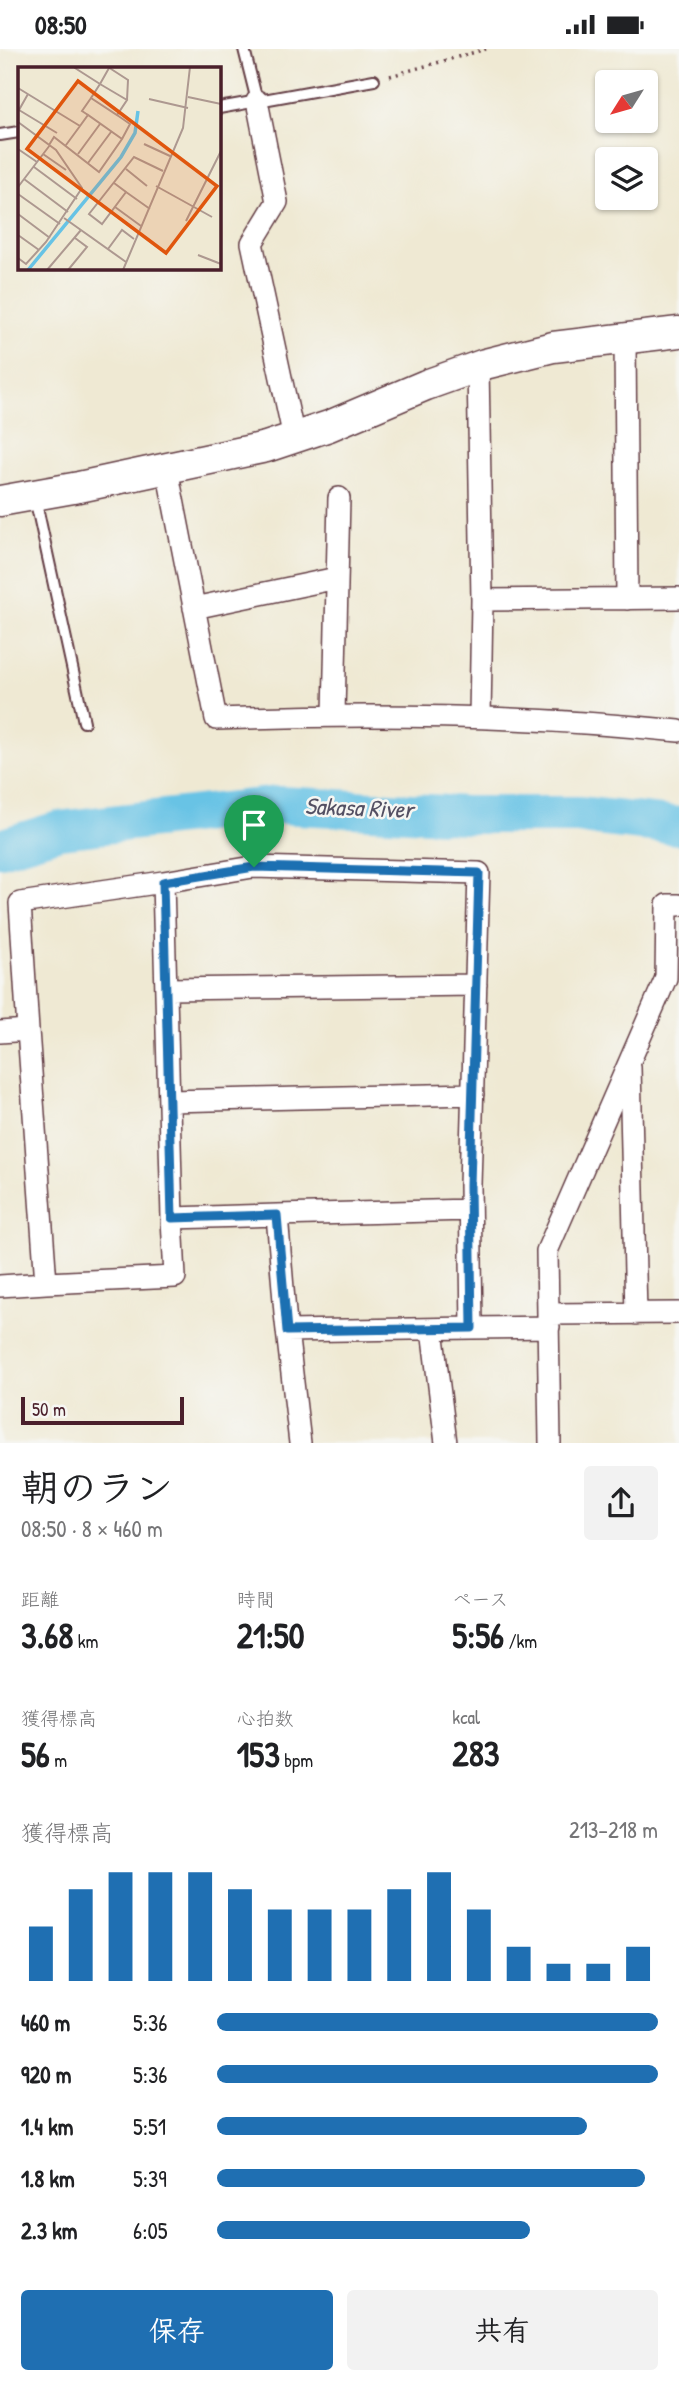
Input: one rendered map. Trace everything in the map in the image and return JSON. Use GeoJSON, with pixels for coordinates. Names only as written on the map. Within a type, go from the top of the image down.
{"type":"FeatureCollection","features":[{"type":"Feature","properties":{"kind":"street"},"geometry":{"type":"LineString","coordinates":[[257,101],[277,202],[252,243],[294,438]]}},
{"type":"Feature","properties":{"kind":"street"},"geometry":{"type":"LineString","coordinates":[[0,501],[266,447],[329,426],[426,384],[478,366],[553,347],[679,332]]}},
{"type":"Feature","properties":{"kind":"street"},"geometry":{"type":"LineString","coordinates":[[625,339],[627,599]]}},
{"type":"Feature","properties":{"kind":"street"},"geometry":{"type":"LineString","coordinates":[[478,366],[482,600],[480,717]]}},
{"type":"Feature","properties":{"kind":"street"},"geometry":{"type":"LineString","coordinates":[[167,469],[216,719],[334,714],[480,717],[679,731]]}},
{"type":"Feature","properties":{"kind":"street"},"geometry":{"type":"LineString","coordinates":[[334,714],[339,498]]}},
{"type":"Feature","properties":{"kind":"street"},"geometry":{"type":"LineString","coordinates":[[194,608],[337,578]]}},
{"type":"Feature","properties":{"kind":"street"},"geometry":{"type":"LineString","coordinates":[[482,600],[679,598]]}},
{"type":"Feature","properties":{"kind":"street"},"geometry":{"type":"LineString","coordinates":[[46,1283],[20,903],[254,867],[479,873],[470,1210],[472,1328]]}},
{"type":"Feature","properties":{"kind":"street"},"geometry":{"type":"LineString","coordinates":[[0,1286],[175,1277],[163,882]]}},
{"type":"Feature","properties":{"kind":"street"},"geometry":{"type":"LineString","coordinates":[[550,1443],[547,1251],[666,978],[667,905],[679,905]]}},
{"type":"Feature","properties":{"kind":"street"},"geometry":{"type":"LineString","coordinates":[[166,989],[476,985]]}},
{"type":"Feature","properties":{"kind":"street"},"geometry":{"type":"LineString","coordinates":[[0,1032],[27,1030]]}},
{"type":"Feature","properties":{"kind":"street"},"geometry":{"type":"LineString","coordinates":[[630,1061],[636,1314]]}},
{"type":"Feature","properties":{"kind":"street"},"geometry":{"type":"LineString","coordinates":[[169,1101],[472,1094]]}},
{"type":"Feature","properties":{"kind":"street"},"geometry":{"type":"LineString","coordinates":[[172,1218],[470,1210]]}},
{"type":"Feature","properties":{"kind":"street"},"geometry":{"type":"LineString","coordinates":[[277,1215],[300,1443]]}},
{"type":"Feature","properties":{"kind":"street"},"geometry":{"type":"LineString","coordinates":[[287,1331],[472,1328],[549,1320],[679,1313]]}},
{"type":"Feature","properties":{"kind":"street"},"geometry":{"type":"LineString","coordinates":[[432,1329],[446,1443]]}},
{"type":"Feature","properties":{"kind":"lane"},"geometry":{"type":"LineString","coordinates":[[244,49],[257,101]]}},
{"type":"Feature","properties":{"kind":"lane"},"geometry":{"type":"LineString","coordinates":[[220,107],[374,80]]}},
{"type":"Feature","properties":{"kind":"lane"},"geometry":{"type":"LineString","coordinates":[[0,135],[18,132]]}},
{"type":"Feature","properties":{"kind":"lane"},"geometry":{"type":"LineString","coordinates":[[34,495],[84,722]]}},
{"type":"Feature","properties":{"kind":"path"},"geometry":{"type":"LineString","coordinates":[[374,80],[486,49]]}},
{"type":"Feature","properties":{"kind":"waterway","name":"Sakasa River"},"geometry":{"type":"LineString","coordinates":[[0,848],[59,830],[279,805],[465,815],[578,815],[679,826]]}},
{"type":"Feature","properties":{"kind":"route"},"geometry":{"type":"LineString","coordinates":[[254,867],[479,873],[470,1185],[472,1328],[287,1331],[277,1215],[172,1218],[163,882],[254,867]]}}]}
